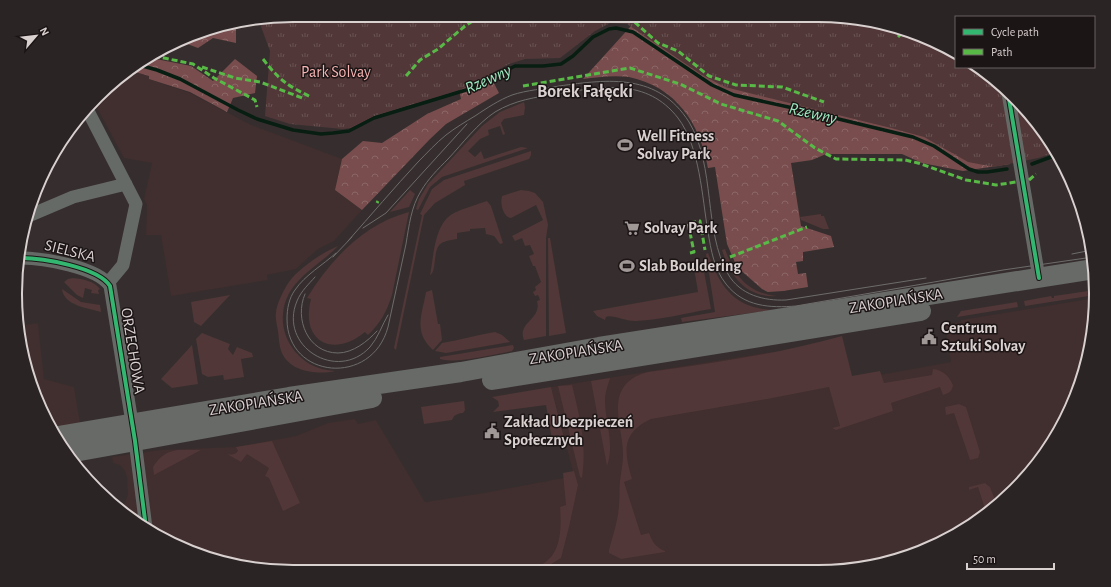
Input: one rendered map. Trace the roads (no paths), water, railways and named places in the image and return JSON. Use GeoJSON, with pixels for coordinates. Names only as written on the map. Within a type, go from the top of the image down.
{"type":"FeatureCollection","features":[{"type":"Feature","properties":{"kind":"main road","name":"ZAKOPIAŃSKA"},"geometry":{"type":"LineString","coordinates":[[63,436],[134,432],[365,399],[558,362],[1088,270]]}},
{"type":"Feature","properties":{"kind":"main road","name":"ZAKOPIAŃSKA"},"geometry":{"type":"LineString","coordinates":[[601,355],[1088,283]]}},
{"type":"Feature","properties":{"kind":"main road","name":"ZAKOPIAŃSKA"},"geometry":{"type":"LineString","coordinates":[[73,452],[134,432]]}},
{"type":"Feature","properties":{"kind":"street"},"geometry":{"type":"LineString","coordinates":[[1010,103],[1039,278]]}},
{"type":"Feature","properties":{"kind":"street"},"geometry":{"type":"LineString","coordinates":[[89,114],[136,204],[123,265],[108,283]]}},
{"type":"Feature","properties":{"kind":"street"},"geometry":{"type":"LineString","coordinates":[[34,214],[73,198],[126,184]]}},
{"type":"Feature","properties":{"kind":"street","name":"SIELSKA"},"geometry":{"type":"LineString","coordinates":[[26,258],[57,262],[74,267],[97,275],[108,283]]}},
{"type":"Feature","properties":{"kind":"street","name":"ORZECHOWA"},"geometry":{"type":"LineString","coordinates":[[108,283],[111,289],[134,432],[145,520]]}},
{"type":"Feature","properties":{"kind":"waterway","name":"Rzewny"},"geometry":{"type":"LineString","coordinates":[[145,67],[180,79],[257,119],[293,130],[321,134],[349,131],[374,118],[466,90],[515,66],[543,66],[561,64],[573,56],[593,37],[609,29],[616,28],[633,32],[712,85],[734,95],[913,137],[934,146],[969,169],[978,172],[1007,169]]}},
{"type":"Feature","properties":{"kind":"waterway","name":"Rzewny"},"geometry":{"type":"LineString","coordinates":[[1032,164],[1052,157]]}},
{"type":"Feature","properties":{"kind":"tram line"},"geometry":{"type":"LineString","coordinates":[[348,241],[418,162],[439,141],[456,127],[493,104],[518,93],[559,86],[614,81],[647,87],[663,95],[677,106],[689,122],[703,159],[715,238],[720,257],[733,281],[746,292],[761,298],[786,300],[926,278]]}},
{"type":"Feature","properties":{"kind":"tram line"},"geometry":{"type":"LineString","coordinates":[[336,253],[309,275],[295,290],[291,296],[287,315],[291,339],[301,354],[315,364],[332,368],[349,367],[365,360],[379,346],[388,327],[411,217],[418,197],[430,178],[476,128],[495,112],[518,102],[575,91],[623,88],[652,96],[666,105],[678,118],[691,143],[696,158],[702,188],[710,246],[716,266],[722,278],[733,292],[749,302],[777,307],[796,306],[1003,270],[1087,258]]}},
{"type":"Feature","properties":{"kind":"tram line"},"geometry":{"type":"LineString","coordinates":[[363,228],[386,213],[467,124]]}},
{"type":"Feature","properties":{"kind":"tram line"},"geometry":{"type":"LineString","coordinates":[[333,257],[352,237]]}},
{"type":"Feature","properties":{"kind":"tram line"},"geometry":{"type":"LineString","coordinates":[[1072,254],[1086,251]]}},
{"type":"Feature","properties":{"kind":"tram line"},"geometry":{"type":"LineString","coordinates":[[315,277],[299,297],[293,317],[296,332],[303,345],[314,354],[327,360],[342,361],[357,357],[373,343],[388,315]]}},
{"type":"Feature","properties":{"kind":"tram line"},"geometry":{"type":"LineString","coordinates":[[305,294],[301,314],[303,324],[311,341],[319,347],[338,353],[349,351],[365,342],[377,331]]}},
{"type":"Feature","properties":{"kind":"place","name":"Well Fitness Solvay Park"},"geometry":{"type":"Point","coordinates":[625,145]}},
{"type":"Feature","properties":{"kind":"place","name":"Solvay Park"},"geometry":{"type":"Point","coordinates":[632,228]}},
{"type":"Feature","properties":{"kind":"place","name":"Slab Bouldering"},"geometry":{"type":"Point","coordinates":[627,266]}},
{"type":"Feature","properties":{"kind":"place","name":"Centrum Sztuki Solvay"},"geometry":{"type":"Point","coordinates":[929,337]}},
{"type":"Feature","properties":{"kind":"place","name":"Zakład Ubezpieczeń Społecznych"},"geometry":{"type":"Point","coordinates":[492,431]}},
{"type":"Feature","properties":{"kind":"district","name":"Borek Fałęcki"},"geometry":{"type":"Point","coordinates":[585,92]}},
{"type":"Feature","properties":{"kind":"park label","name":"Park Solvay"},"geometry":{"type":"Point","coordinates":[336,72]}}]}
